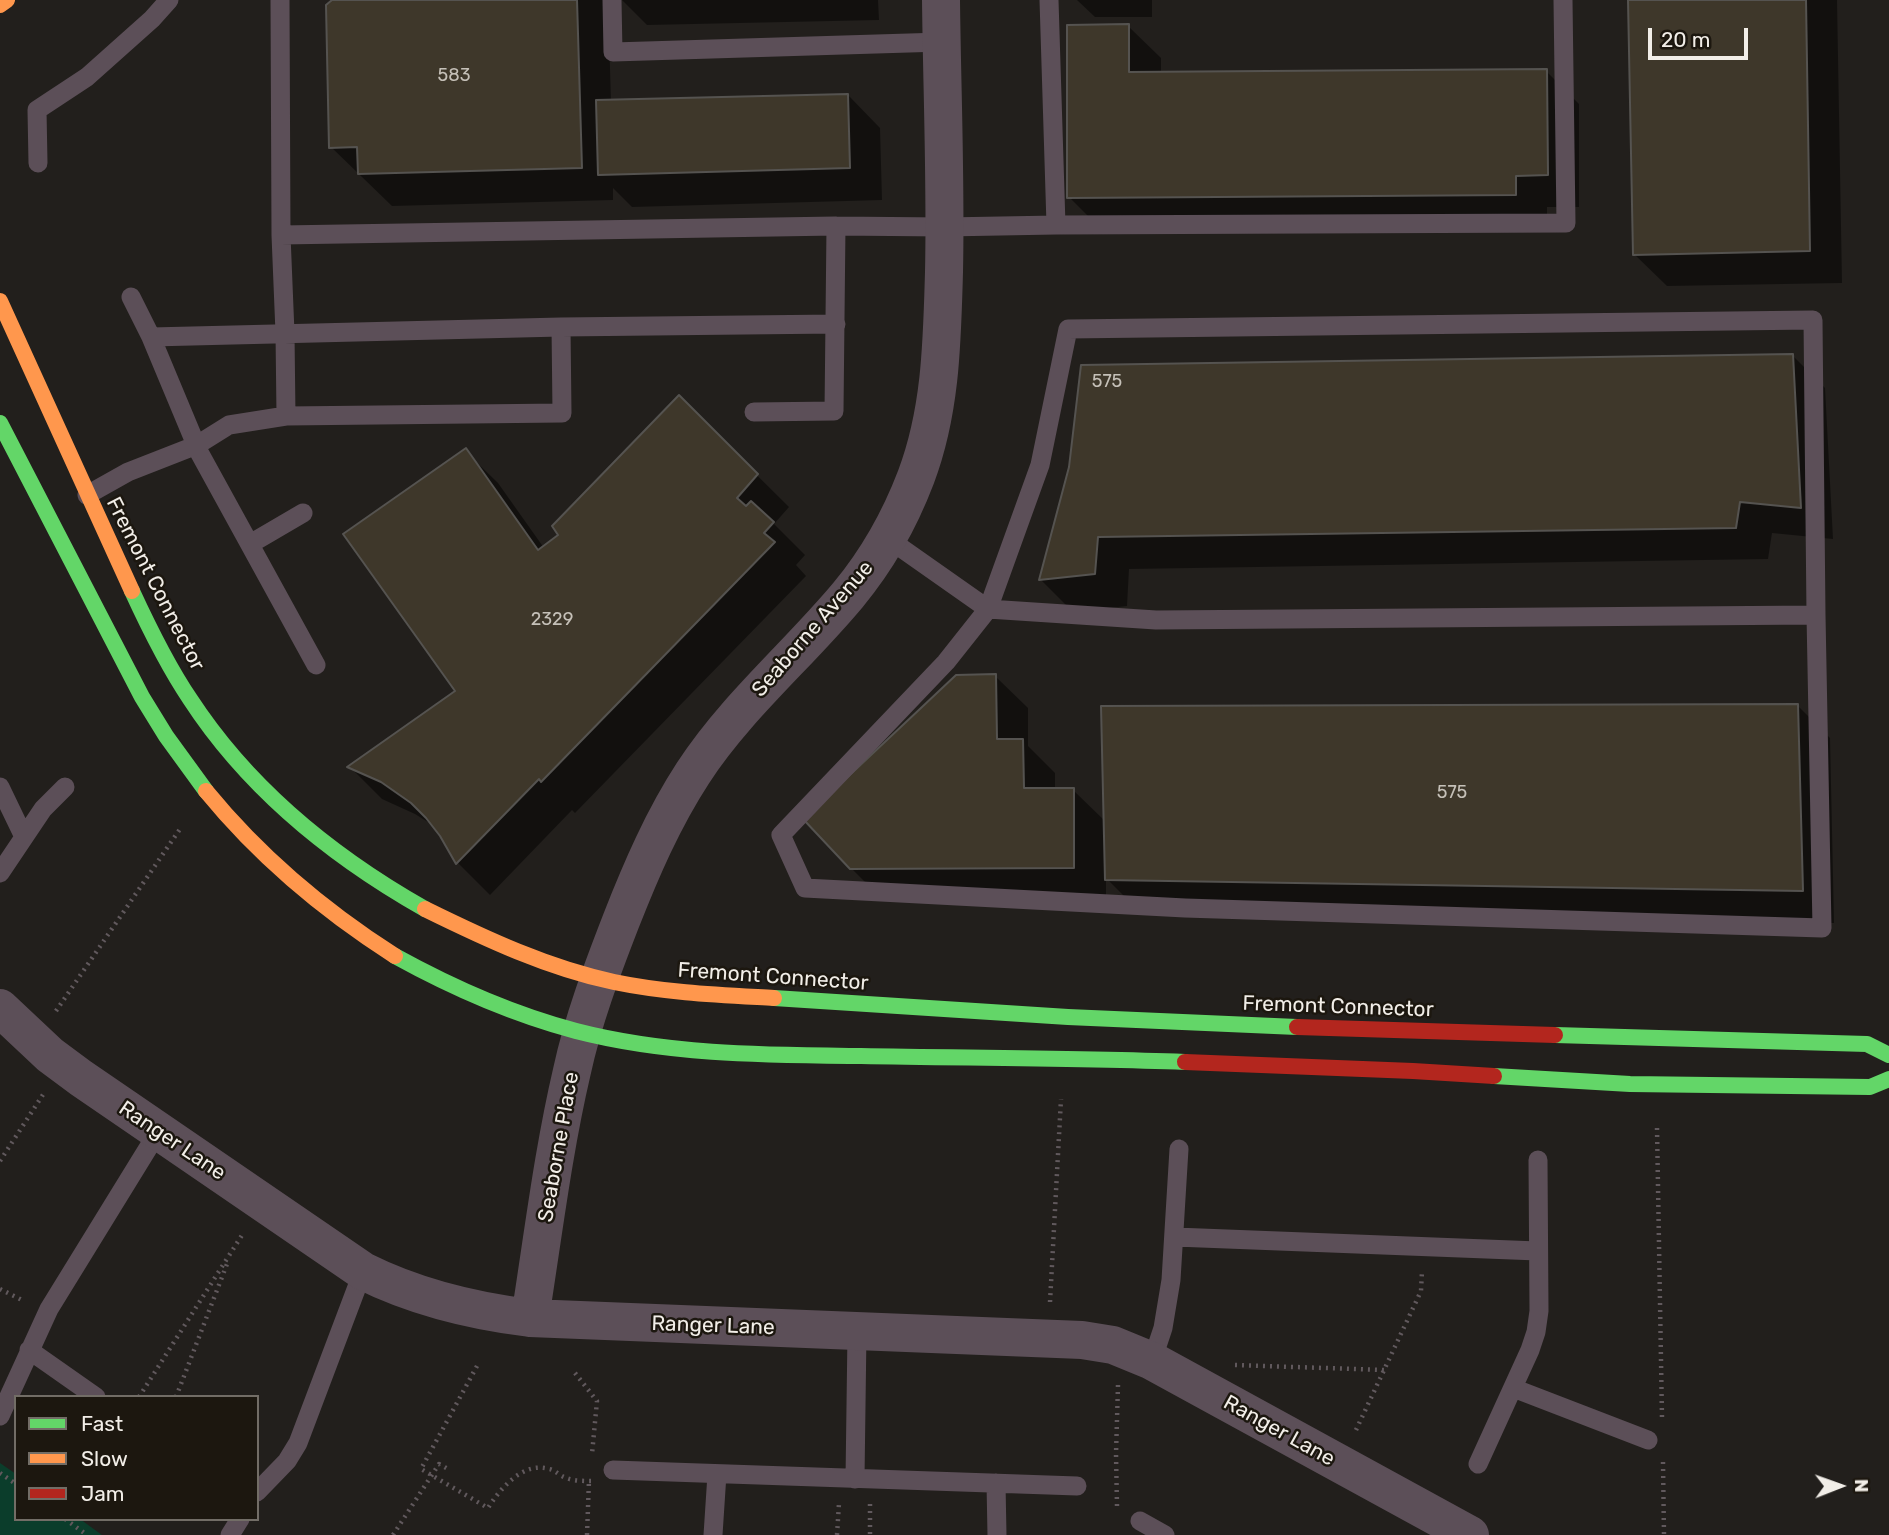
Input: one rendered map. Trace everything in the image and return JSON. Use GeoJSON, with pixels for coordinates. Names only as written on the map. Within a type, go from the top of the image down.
{"type":"FeatureCollection","features":[{"type":"Feature","properties":{"kind":"main road"},"geometry":{"type":"LineString","coordinates":[[0,5],[7,0]]}},
{"type":"Feature","properties":{"kind":"main road","name":"Fremont Connector"},"geometry":{"type":"LineString","coordinates":[[0,301],[148,625],[192,702],[239,762],[276,800],[345,858],[420,906],[500,945],[600,978],[676,992],[1025,1015],[1353,1029],[1867,1044],[1889,1055]]}},
{"type":"Feature","properties":{"kind":"main road"},"geometry":{"type":"LineString","coordinates":[[0,423],[150,711],[201,785],[261,852],[330,912],[401,961],[482,1000],[544,1023],[649,1046],[739,1054],[1095,1059],[1408,1071],[1627,1084],[1870,1087],[1889,1079]]}},
{"type":"Feature","properties":{"kind":"street","name":"Seaborne Avenue"},"geometry":{"type":"LineString","coordinates":[[600,978],[627,905],[670,809],[720,736],[848,595],[901,514],[917,475],[930,432],[937,394],[943,332],[945,228],[941,0]]}},
{"type":"Feature","properties":{"kind":"street","name":"Seaborne Place"},"geometry":{"type":"LineString","coordinates":[[530,1318],[564,1105],[582,1033],[600,978]]}},
{"type":"Feature","properties":{"kind":"street","name":"Ranger Lane"},"geometry":{"type":"LineString","coordinates":[[0,1008],[50,1055],[158,1132],[363,1270],[388,1282],[450,1304],[489,1313],[530,1318],[1082,1340],[1113,1345],[1135,1368],[1427,1525],[1470,1535]]}},
{"type":"Feature","properties":{"kind":"lane"},"geometry":{"type":"LineString","coordinates":[[38,163],[37,110],[87,77],[152,19],[169,0]]}},
{"type":"Feature","properties":{"kind":"lane"},"geometry":{"type":"LineString","coordinates":[[280,0],[281,235],[286,416]]}},
{"type":"Feature","properties":{"kind":"lane"},"geometry":{"type":"LineString","coordinates":[[612,0],[613,52],[942,42]]}},
{"type":"Feature","properties":{"kind":"lane"},"geometry":{"type":"LineString","coordinates":[[1049,0],[1056,225]]}},
{"type":"Feature","properties":{"kind":"lane"},"geometry":{"type":"LineString","coordinates":[[281,235],[836,226],[945,228],[1056,225],[1566,223],[1563,0]]}},
{"type":"Feature","properties":{"kind":"lane"},"geometry":{"type":"LineString","coordinates":[[754,412],[834,411],[836,226]]}},
{"type":"Feature","properties":{"kind":"lane"},"geometry":{"type":"LineString","coordinates":[[131,297],[197,445],[316,665]]}},
{"type":"Feature","properties":{"kind":"lane"},"geometry":{"type":"LineString","coordinates":[[1813,320],[1822,928],[1185,908],[805,888],[781,835],[946,662],[988,609],[1040,465],[1068,329],[1813,320]]}},
{"type":"Feature","properties":{"kind":"lane"},"geometry":{"type":"LineString","coordinates":[[151,337],[561,327],[836,324]]}},
{"type":"Feature","properties":{"kind":"lane"},"geometry":{"type":"LineString","coordinates":[[87,495],[128,472],[197,445],[229,425],[286,416],[562,413],[561,327]]}},
{"type":"Feature","properties":{"kind":"lane"},"geometry":{"type":"LineString","coordinates":[[250,544],[303,513]]}},
{"type":"Feature","properties":{"kind":"lane"},"geometry":{"type":"LineString","coordinates":[[887,538],[988,609],[1156,620],[1816,615]]}},
{"type":"Feature","properties":{"kind":"lane"},"geometry":{"type":"LineString","coordinates":[[0,787],[24,837]]}},
{"type":"Feature","properties":{"kind":"lane"},"geometry":{"type":"LineString","coordinates":[[0,873],[43,809],[65,787]]}},
{"type":"Feature","properties":{"kind":"lane"},"geometry":{"type":"LineString","coordinates":[[0,1416],[49,1308],[158,1132]]}},
{"type":"Feature","properties":{"kind":"lane"},"geometry":{"type":"LineString","coordinates":[[1135,1368],[1168,1305],[1175,1237],[1179,1149]]}},
{"type":"Feature","properties":{"kind":"lane"},"geometry":{"type":"LineString","coordinates":[[1478,1464],[1536,1332],[1539,1311],[1538,1160]]}},
{"type":"Feature","properties":{"kind":"lane"},"geometry":{"type":"LineString","coordinates":[[1175,1237],[1538,1251]]}},
{"type":"Feature","properties":{"kind":"lane"},"geometry":{"type":"LineString","coordinates":[[259,1490],[287,1461],[298,1443],[363,1270]]}},
{"type":"Feature","properties":{"kind":"lane"},"geometry":{"type":"LineString","coordinates":[[855,1479],[857,1332]]}},
{"type":"Feature","properties":{"kind":"lane"},"geometry":{"type":"LineString","coordinates":[[29,1350],[93,1395]]}},
{"type":"Feature","properties":{"kind":"lane"},"geometry":{"type":"LineString","coordinates":[[1513,1388],[1655,1434]]}},
{"type":"Feature","properties":{"kind":"lane"},"geometry":{"type":"LineString","coordinates":[[613,1471],[1077,1486]]}},
{"type":"Feature","properties":{"kind":"lane"},"geometry":{"type":"LineString","coordinates":[[713,1535],[717,1474]]}},
{"type":"Feature","properties":{"kind":"lane"},"geometry":{"type":"LineString","coordinates":[[996,1483],[997,1535]]}},
{"type":"Feature","properties":{"kind":"lane"},"geometry":{"type":"LineString","coordinates":[[1140,1521],[1165,1535]]}},
{"type":"Feature","properties":{"kind":"path"},"geometry":{"type":"LineString","coordinates":[[56,1011],[182,826]]}},
{"type":"Feature","properties":{"kind":"path"},"geometry":{"type":"LineString","coordinates":[[0,1161],[48,1086]]}},
{"type":"Feature","properties":{"kind":"path"},"geometry":{"type":"LineString","coordinates":[[1050,1302],[1061,1099]]}},
{"type":"Feature","properties":{"kind":"path"},"geometry":{"type":"LineString","coordinates":[[1655,1434],[1657,1128]]}},
{"type":"Feature","properties":{"kind":"path"},"geometry":{"type":"LineString","coordinates":[[140,1395],[250,1223]]}},
{"type":"Feature","properties":{"kind":"path"},"geometry":{"type":"LineString","coordinates":[[1356,1430],[1421,1292],[1422,1247]]}},
{"type":"Feature","properties":{"kind":"path"},"geometry":{"type":"LineString","coordinates":[[177,1395],[231,1252]]}},
{"type":"Feature","properties":{"kind":"path"},"geometry":{"type":"LineString","coordinates":[[1233,1364],[1384,1370]]}},
{"type":"Feature","properties":{"kind":"path"},"geometry":{"type":"LineString","coordinates":[[477,1366],[421,1469],[488,1508],[512,1478],[533,1469],[548,1468],[565,1478],[589,1481]]}},
{"type":"Feature","properties":{"kind":"path"},"geometry":{"type":"LineString","coordinates":[[1117,1508],[1116,1454],[1135,1368]]}},
{"type":"Feature","properties":{"kind":"path"},"geometry":{"type":"LineString","coordinates":[[575,1373],[597,1401],[592,1454]]}},
{"type":"Feature","properties":{"kind":"path"},"geometry":{"type":"LineString","coordinates":[[1663,1454],[1664,1535]]}},
{"type":"Feature","properties":{"kind":"path"},"geometry":{"type":"LineString","coordinates":[[393,1535],[439,1464],[448,1469]]}},
{"type":"Feature","properties":{"kind":"path"},"geometry":{"type":"LineString","coordinates":[[587,1535],[590,1468]]}},
{"type":"Feature","properties":{"kind":"path"},"geometry":{"type":"LineString","coordinates":[[68,1521],[86,1535]]}},
{"type":"Feature","properties":{"kind":"green space"},"geometry":{"type":"Polygon","coordinates":[[[0,1463],[14,1473],[14,1521],[83,1521],[102,1535],[0,1535],[0,1463]]]}},
{"type":"Feature","properties":{"kind":"building"},"geometry":{"type":"Polygon","coordinates":[[[332,0],[577,0],[582,168],[358,174],[357,147],[329,148],[326,5],[332,0]]]}},
{"type":"Feature","properties":{"kind":"building"},"geometry":{"type":"Polygon","coordinates":[[[1628,0],[1806,0],[1810,251],[1633,255],[1628,0]]]}},
{"type":"Feature","properties":{"kind":"building"},"geometry":{"type":"Polygon","coordinates":[[[1129,24],[1129,72],[1547,69],[1548,175],[1516,176],[1516,195],[1067,198],[1067,25],[1129,24]]]}},
{"type":"Feature","properties":{"kind":"building"},"geometry":{"type":"Polygon","coordinates":[[[848,94],[850,168],[598,175],[596,100],[848,94]]]}},
{"type":"Feature","properties":{"kind":"building"},"geometry":{"type":"Polygon","coordinates":[[[1793,354],[1801,508],[1740,502],[1736,528],[1098,537],[1095,574],[1039,580],[1069,467],[1081,365],[1793,354]]]}},
{"type":"Feature","properties":{"kind":"building"},"geometry":{"type":"Polygon","coordinates":[[[679,395],[758,474],[737,498],[746,506],[751,501],[774,522],[764,533],[775,542],[541,782],[539,779],[456,864],[440,836],[411,803],[381,782],[347,767],[455,691],[343,534],[466,448],[538,550],[558,535],[552,526],[679,395]]]}},
{"type":"Feature","properties":{"kind":"building"},"geometry":{"type":"Polygon","coordinates":[[[996,674],[997,739],[1023,739],[1024,788],[1074,788],[1074,868],[850,869],[803,819],[956,675],[996,674]]]}},
{"type":"Feature","properties":{"kind":"building"},"geometry":{"type":"Polygon","coordinates":[[[1798,704],[1803,891],[1105,880],[1101,706],[1798,704]]]}},
{"type":"Feature","properties":{"kind":"traffic: fast"},"geometry":{"type":"LineString","coordinates":[[0,423],[142,697],[166,736],[206,791]]}},
{"type":"Feature","properties":{"kind":"traffic: fast"},"geometry":{"type":"LineString","coordinates":[[132,591],[182,686],[238,762],[295,818],[326,843],[358,867],[425,909]]}},
{"type":"Feature","properties":{"kind":"traffic: fast"},"geometry":{"type":"LineString","coordinates":[[395,956],[439,979],[529,1017],[576,1031],[646,1045],[754,1054],[1185,1062]]}},
{"type":"Feature","properties":{"kind":"traffic: fast"},"geometry":{"type":"LineString","coordinates":[[774,998],[1068,1017],[1297,1027]]}},
{"type":"Feature","properties":{"kind":"traffic: fast"},"geometry":{"type":"LineString","coordinates":[[1555,1035],[1867,1044],[1889,1055]]}},
{"type":"Feature","properties":{"kind":"traffic: fast"},"geometry":{"type":"LineString","coordinates":[[1494,1076],[1630,1084],[1870,1087],[1889,1079]]}},
{"type":"Feature","properties":{"kind":"traffic: slow"},"geometry":{"type":"LineString","coordinates":[[0,5],[7,0]]}},
{"type":"Feature","properties":{"kind":"traffic: slow"},"geometry":{"type":"LineString","coordinates":[[0,301],[132,591]]}},
{"type":"Feature","properties":{"kind":"traffic: slow"},"geometry":{"type":"LineString","coordinates":[[206,791],[248,838],[294,881],[395,956]]}},
{"type":"Feature","properties":{"kind":"traffic: slow"},"geometry":{"type":"LineString","coordinates":[[425,909],[518,951],[589,976],[674,991],[774,998]]}},
{"type":"Feature","properties":{"kind":"traffic: jam"},"geometry":{"type":"LineString","coordinates":[[1297,1027],[1555,1035]]}},
{"type":"Feature","properties":{"kind":"traffic: jam"},"geometry":{"type":"LineString","coordinates":[[1185,1062],[1494,1076]]}}]}
